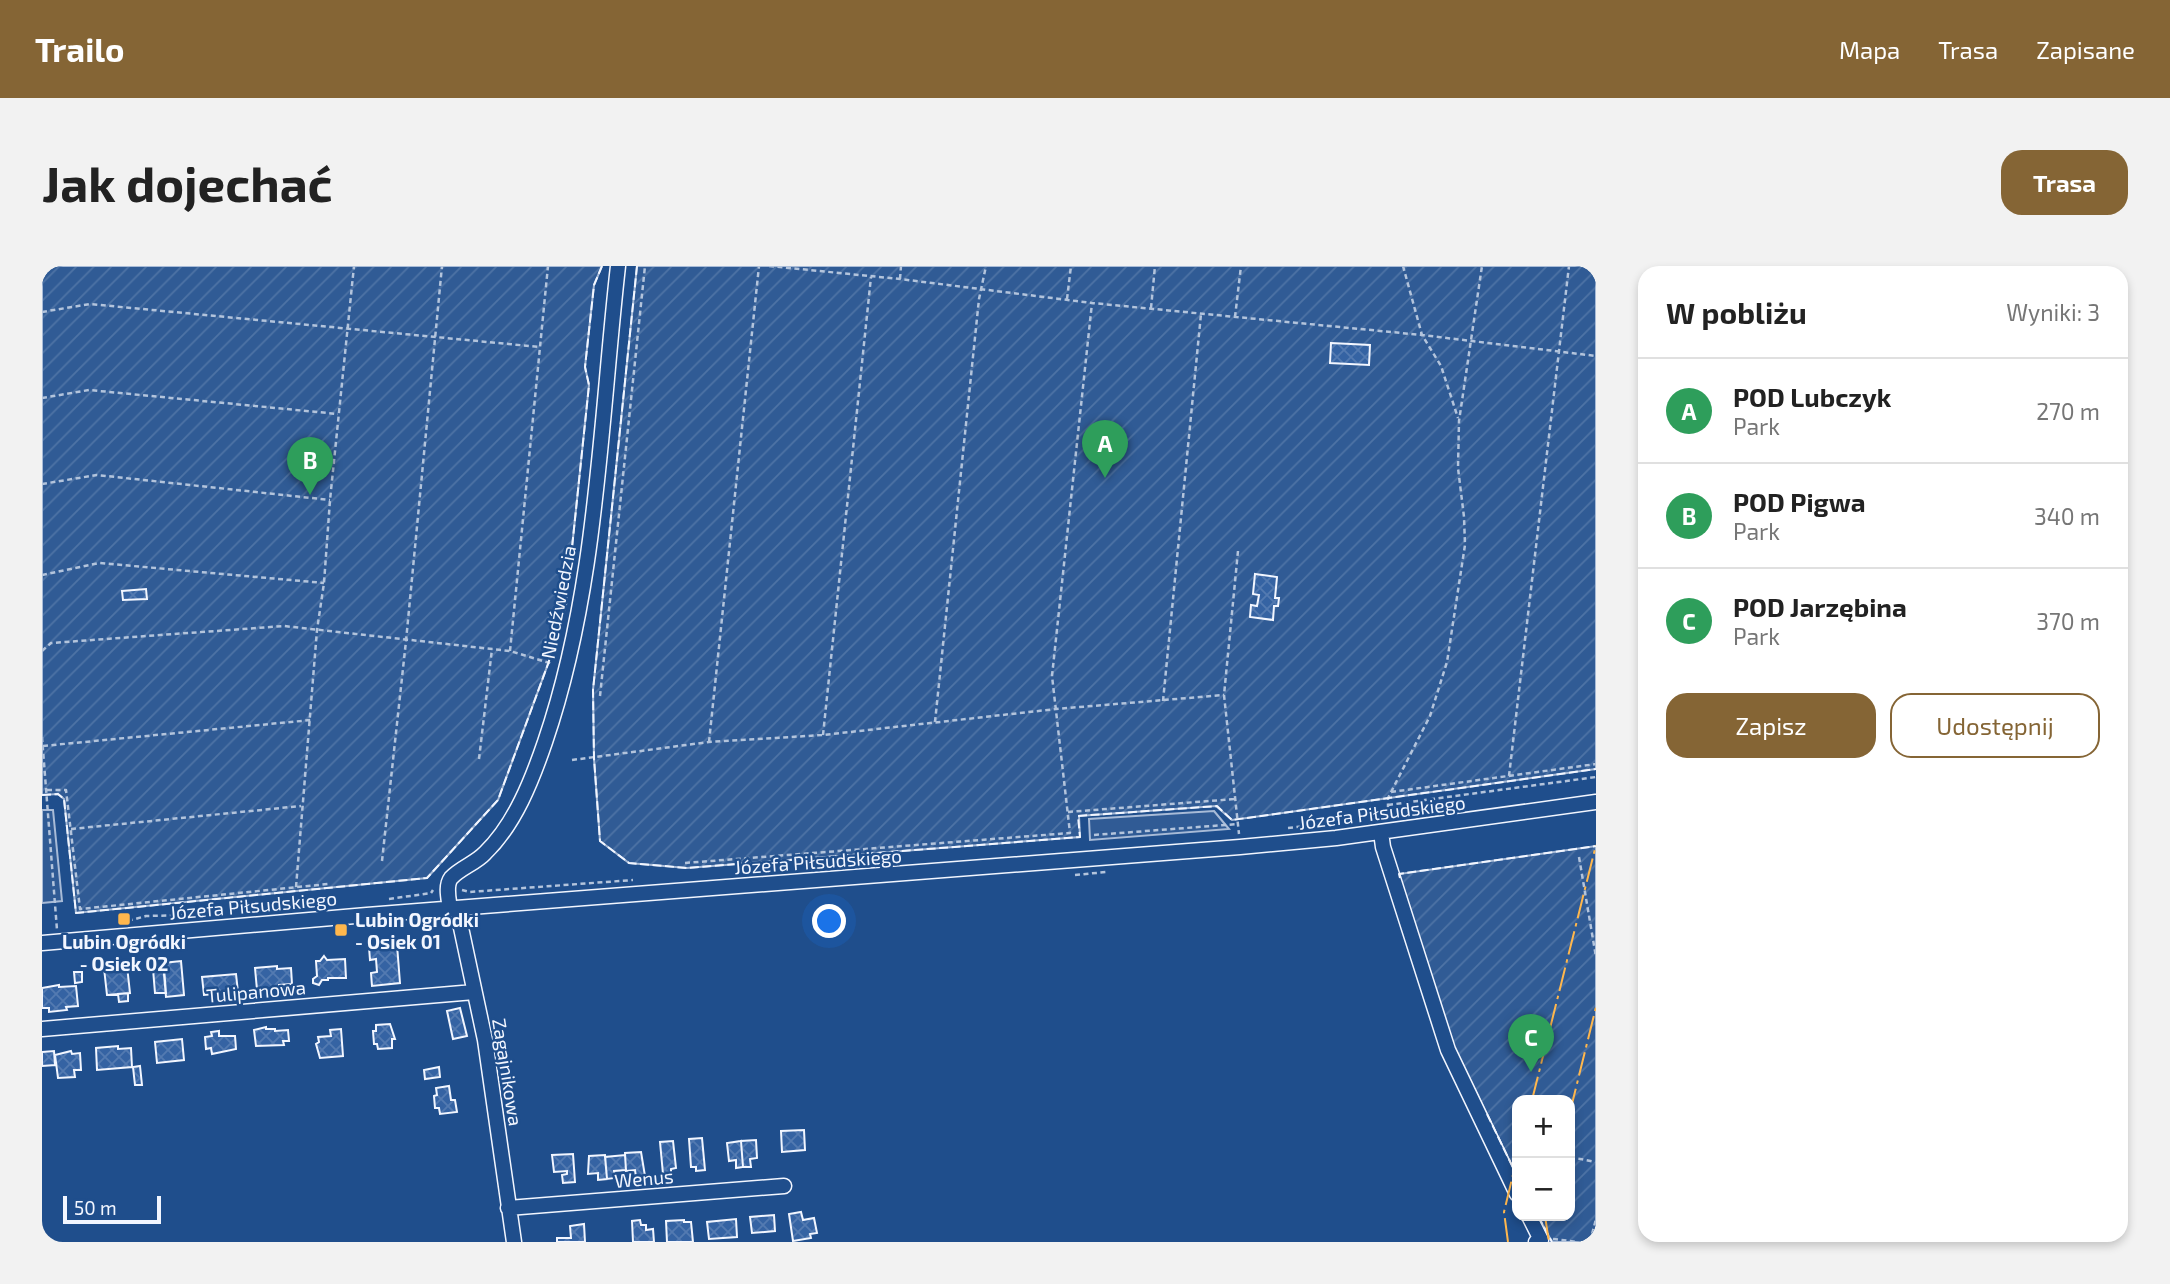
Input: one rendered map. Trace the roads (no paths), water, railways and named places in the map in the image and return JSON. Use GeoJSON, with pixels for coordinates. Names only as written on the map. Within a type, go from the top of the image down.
{"type":"FeatureCollection","features":[{"type":"Feature","properties":{"kind":"street","name":"Niedźwiedzia"},"geometry":{"type":"LineString","coordinates":[[453,909],[448,888],[450,880],[487,852],[512,817],[524,793],[546,740],[566,666],[588,561],[618,266]]}},
{"type":"Feature","properties":{"kind":"street","name":"Józefa Piłsudskiego"},"geometry":{"type":"LineString","coordinates":[[42,943],[1240,847],[1385,831],[1596,802]]}},
{"type":"Feature","properties":{"kind":"street"},"geometry":{"type":"LineString","coordinates":[[1385,831],[1383,847],[1448,1050],[1512,1184]]}},
{"type":"Feature","properties":{"kind":"street","name":"Zagajnikowa"},"geometry":{"type":"LineString","coordinates":[[453,909],[485,1040],[513,1242]]}},
{"type":"Feature","properties":{"kind":"street","name":"Tulipanowa"},"geometry":{"type":"LineString","coordinates":[[42,1029],[474,992]]}},
{"type":"Feature","properties":{"kind":"street","name":"Wenus"},"geometry":{"type":"LineString","coordinates":[[508,1208],[784,1186]]}},
{"type":"Feature","properties":{"kind":"street"},"geometry":{"type":"LineString","coordinates":[[1531,1221],[1538,1241]]}},
{"type":"Feature","properties":{"kind":"place","name":"POD Lubczyk"},"geometry":{"type":"Point","coordinates":[1105,478]}},
{"type":"Feature","properties":{"kind":"place","name":"POD Pigwa"},"geometry":{"type":"Point","coordinates":[310,495]}},
{"type":"Feature","properties":{"kind":"place","name":"Lubin Ogródki - Osiek 02"},"geometry":{"type":"Point","coordinates":[124,919]}},
{"type":"Feature","properties":{"kind":"place","name":"Lubin Ogródki - Osiek 01"},"geometry":{"type":"Point","coordinates":[341,930]}},
{"type":"Feature","properties":{"kind":"place","name":"POD Jarzębina"},"geometry":{"type":"Point","coordinates":[1531,1072]}}]}
